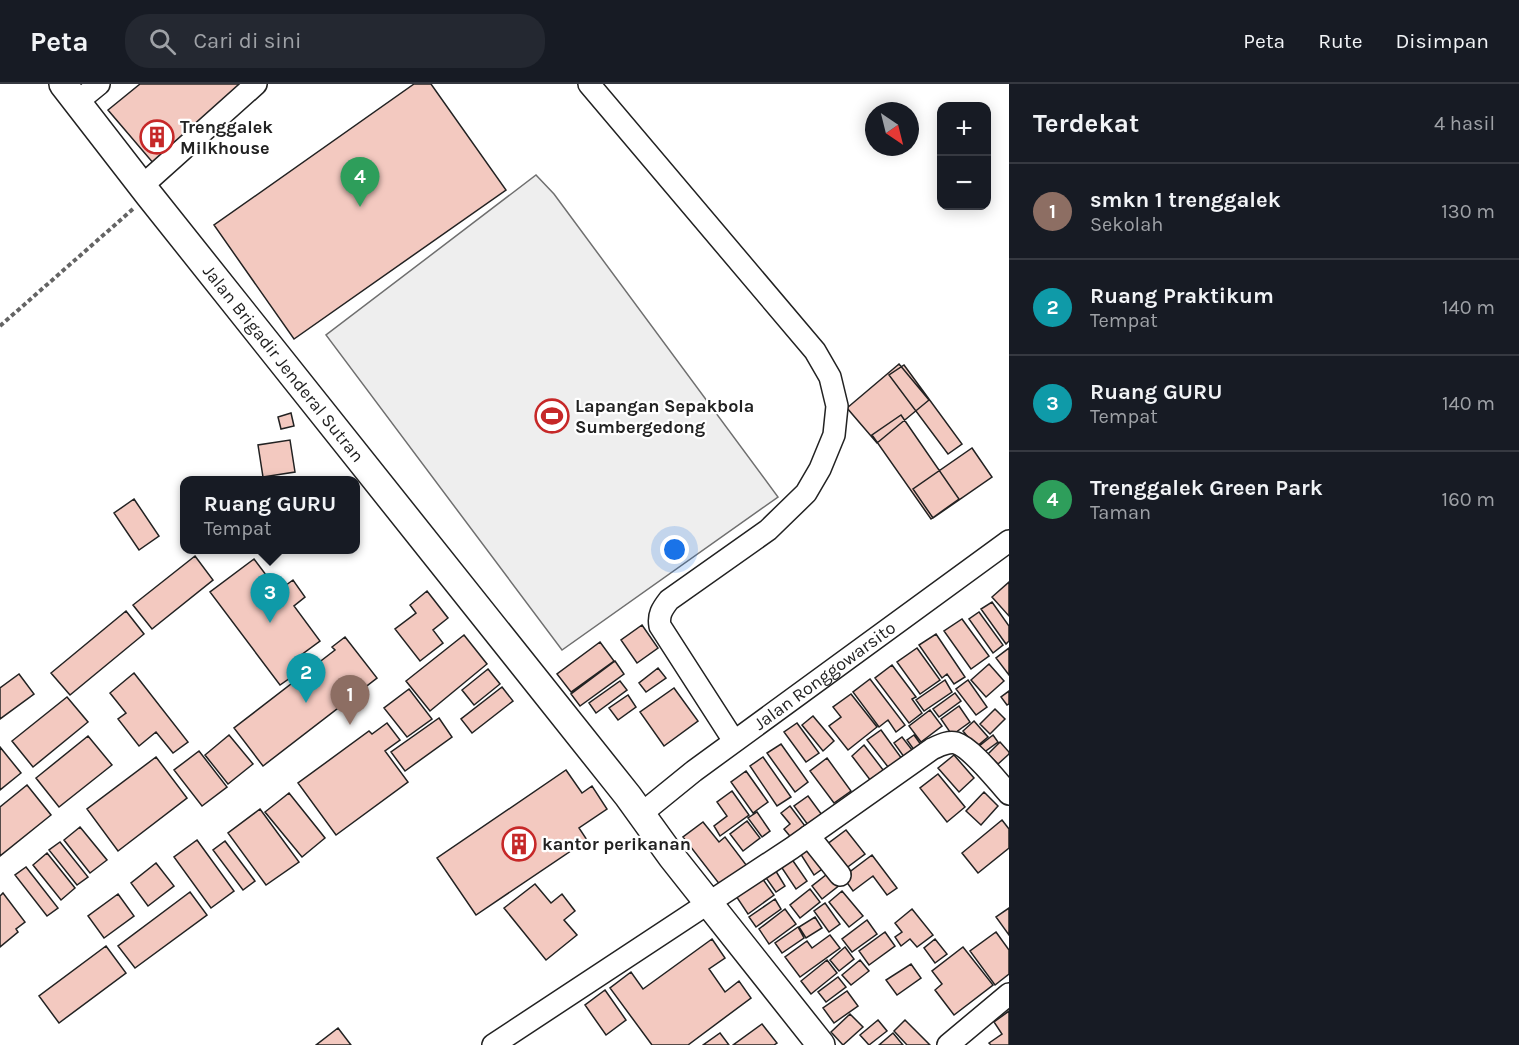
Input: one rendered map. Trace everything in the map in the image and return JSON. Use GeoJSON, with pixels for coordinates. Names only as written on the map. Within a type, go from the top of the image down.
{"type":"FeatureCollection","features":[{"type":"Feature","properties":{"kind":"main road","name":"Jalan Brigadir Jenderal Sutran"},"geometry":{"type":"LineString","coordinates":[[70,93],[636,807],[709,904],[821,1045]]}},
{"type":"Feature","properties":{"kind":"street"},"geometry":{"type":"LineString","coordinates":[[70,93],[99,84]]}},
{"type":"Feature","properties":{"kind":"street"},"geometry":{"type":"LineString","coordinates":[[146,190],[256,84]]}},
{"type":"Feature","properties":{"kind":"street"},"geometry":{"type":"LineString","coordinates":[[589,84],[815,351],[830,376],[837,406],[834,435],[820,469],[806,493],[768,530],[669,600],[659,619],[660,626],[734,741]]}},
{"type":"Feature","properties":{"kind":"street","name":"Jalan Ronggowarsito"},"geometry":{"type":"LineString","coordinates":[[636,807],[681,781],[1009,541]]}},
{"type":"Feature","properties":{"kind":"street"},"geometry":{"type":"LineString","coordinates":[[493,1045],[810,836],[932,749],[948,742],[964,748],[1009,794]]}},
{"type":"Feature","properties":{"kind":"street"},"geometry":{"type":"LineString","coordinates":[[810,836],[840,875]]}},
{"type":"Feature","properties":{"kind":"street"},"geometry":{"type":"LineString","coordinates":[[948,1045],[1009,994]]}},
{"type":"Feature","properties":{"kind":"path"},"geometry":{"type":"LineString","coordinates":[[0,326],[146,190]]}},
{"type":"Feature","properties":{"kind":"shaded area","name":"Lapangan Sepakbola Sumbergedong"},"geometry":{"type":"Polygon","coordinates":[[[536,175],[554,194],[778,497],[562,650],[326,335],[536,175]]]}},
{"type":"Feature","properties":{"kind":"building","name":"Trenggalek Milkhouse"},"geometry":{"type":"Polygon","coordinates":[[[140,84],[242,84],[154,164],[108,110],[140,84]]]}},
{"type":"Feature","properties":{"kind":"building"},"geometry":{"type":"Polygon","coordinates":[[[414,84],[431,84],[506,190],[294,339],[214,225],[414,84]]]}},
{"type":"Feature","properties":{"kind":"building"},"geometry":{"type":"Polygon","coordinates":[[[899,364],[929,400],[877,443],[847,408],[899,364]]]}},
{"type":"Feature","properties":{"kind":"building"},"geometry":{"type":"Polygon","coordinates":[[[904,365],[962,444],[948,454],[889,375],[904,365]]]}},
{"type":"Feature","properties":{"kind":"building"},"geometry":{"type":"Polygon","coordinates":[[[291,413],[294,426],[281,429],[278,417],[291,413]]]}},
{"type":"Feature","properties":{"kind":"building"},"geometry":{"type":"Polygon","coordinates":[[[901,415],[959,499],[931,519],[872,435],[901,415]]]}},
{"type":"Feature","properties":{"kind":"building"},"geometry":{"type":"Polygon","coordinates":[[[290,440],[295,472],[263,476],[258,445],[290,440]]]}},
{"type":"Feature","properties":{"kind":"building"},"geometry":{"type":"Polygon","coordinates":[[[972,448],[992,477],[933,518],[913,489],[972,448]]]}},
{"type":"Feature","properties":{"kind":"building"},"geometry":{"type":"Polygon","coordinates":[[[134,499],[159,536],[139,550],[114,513],[134,499]]]}},
{"type":"Feature","properties":{"kind":"building"},"geometry":{"type":"Polygon","coordinates":[[[195,556],[213,580],[152,629],[133,605],[195,556]]]}},
{"type":"Feature","properties":{"kind":"building"},"geometry":{"type":"Polygon","coordinates":[[[254,559],[278,591],[293,580],[305,597],[294,606],[320,641],[293,661],[300,671],[280,685],[210,592],[254,559]]]}},
{"type":"Feature","properties":{"kind":"building"},"geometry":{"type":"Polygon","coordinates":[[[1009,582],[1009,616],[992,597],[1009,582]]]}},
{"type":"Feature","properties":{"kind":"building"},"geometry":{"type":"Polygon","coordinates":[[[427,591],[448,618],[433,630],[443,643],[420,661],[395,629],[416,613],[410,605],[427,591]]]}},
{"type":"Feature","properties":{"kind":"building"},"geometry":{"type":"Polygon","coordinates":[[[992,602],[1009,626],[1009,641],[1006,644],[981,609],[992,602]]]}},
{"type":"Feature","properties":{"kind":"building"},"geometry":{"type":"Polygon","coordinates":[[[126,611],[144,634],[70,695],[51,673],[126,611]]]}},
{"type":"Feature","properties":{"kind":"building"},"geometry":{"type":"Polygon","coordinates":[[[979,612],[1003,645],[993,653],[969,619],[979,612]]]}},
{"type":"Feature","properties":{"kind":"building"},"geometry":{"type":"Polygon","coordinates":[[[962,619],[989,656],[971,669],[944,631],[962,619]]]}},
{"type":"Feature","properties":{"kind":"building"},"geometry":{"type":"Polygon","coordinates":[[[642,625],[658,648],[637,663],[621,640],[642,625]]]}},
{"type":"Feature","properties":{"kind":"building"},"geometry":{"type":"Polygon","coordinates":[[[936,634],[965,677],[954,684],[947,674],[942,678],[919,645],[936,634]]]}},
{"type":"Feature","properties":{"kind":"building"},"geometry":{"type":"Polygon","coordinates":[[[464,635],[487,664],[430,711],[406,681],[464,635]]]}},
{"type":"Feature","properties":{"kind":"building"},"geometry":{"type":"Polygon","coordinates":[[[345,637],[377,678],[263,766],[234,728],[335,650],[332,647],[345,637]]]}},
{"type":"Feature","properties":{"kind":"building"},"geometry":{"type":"Polygon","coordinates":[[[600,642],[614,661],[571,692],[557,674],[600,642]]]}},
{"type":"Feature","properties":{"kind":"building"},"geometry":{"type":"Polygon","coordinates":[[[917,648],[940,680],[920,694],[897,662],[917,648]]]}},
{"type":"Feature","properties":{"kind":"building"},"geometry":{"type":"Polygon","coordinates":[[[1009,648],[1009,675],[996,658],[1009,648]]]}},
{"type":"Feature","properties":{"kind":"building"},"geometry":{"type":"Polygon","coordinates":[[[615,661],[624,674],[580,706],[571,694],[615,661]]]}},
{"type":"Feature","properties":{"kind":"building"},"geometry":{"type":"Polygon","coordinates":[[[989,664],[1004,681],[986,697],[971,680],[989,664]]]}},
{"type":"Feature","properties":{"kind":"building"},"geometry":{"type":"Polygon","coordinates":[[[892,665],[916,697],[912,699],[922,713],[909,723],[875,678],[892,665]]]}},
{"type":"Feature","properties":{"kind":"building"},"geometry":{"type":"Polygon","coordinates":[[[658,668],[666,678],[646,692],[639,683],[658,668]]]}},
{"type":"Feature","properties":{"kind":"building"},"geometry":{"type":"Polygon","coordinates":[[[488,669],[500,684],[474,705],[462,690],[488,669]]]}},
{"type":"Feature","properties":{"kind":"building"},"geometry":{"type":"Polygon","coordinates":[[[134,673],[188,742],[173,753],[156,732],[139,746],[118,719],[126,713],[110,693],[134,673]]]}},
{"type":"Feature","properties":{"kind":"building"},"geometry":{"type":"Polygon","coordinates":[[[19,674],[34,694],[0,719],[0,688],[19,674]]]}},
{"type":"Feature","properties":{"kind":"building"},"geometry":{"type":"Polygon","coordinates":[[[870,679],[905,725],[896,732],[888,720],[879,727],[853,692],[870,679]]]}},
{"type":"Feature","properties":{"kind":"building"},"geometry":{"type":"Polygon","coordinates":[[[945,680],[952,692],[924,711],[916,700],[945,680]]]}},
{"type":"Feature","properties":{"kind":"building"},"geometry":{"type":"Polygon","coordinates":[[[968,680],[987,707],[976,715],[956,689],[968,680]]]}},
{"type":"Feature","properties":{"kind":"building"},"geometry":{"type":"Polygon","coordinates":[[[620,681],[627,690],[596,713],[589,703],[620,681]]]}},
{"type":"Feature","properties":{"kind":"building"},"geometry":{"type":"Polygon","coordinates":[[[502,687],[513,701],[472,733],[461,719],[502,687]]]}},
{"type":"Feature","properties":{"kind":"building"},"geometry":{"type":"Polygon","coordinates":[[[674,688],[698,721],[664,746],[640,712],[674,688]]]}},
{"type":"Feature","properties":{"kind":"building"},"geometry":{"type":"Polygon","coordinates":[[[409,689],[432,719],[407,737],[384,708],[409,689]]]}},
{"type":"Feature","properties":{"kind":"building"},"geometry":{"type":"Polygon","coordinates":[[[1009,691],[1009,704],[1007,705],[1001,697],[1009,691]]]}},
{"type":"Feature","properties":{"kind":"building"},"geometry":{"type":"Polygon","coordinates":[[[955,693],[961,701],[939,717],[933,709],[955,693]]]}},
{"type":"Feature","properties":{"kind":"building"},"geometry":{"type":"Polygon","coordinates":[[[851,694],[877,727],[848,750],[829,726],[841,717],[833,707],[851,694]]]}},
{"type":"Feature","properties":{"kind":"building"},"geometry":{"type":"Polygon","coordinates":[[[628,695],[636,707],[618,720],[609,708],[628,695]]]}},
{"type":"Feature","properties":{"kind":"building"},"geometry":{"type":"Polygon","coordinates":[[[67,697],[88,722],[33,767],[12,741],[67,697]]]}},
{"type":"Feature","properties":{"kind":"building"},"geometry":{"type":"Polygon","coordinates":[[[959,706],[970,722],[952,735],[941,719],[959,706]]]}},
{"type":"Feature","properties":{"kind":"building"},"geometry":{"type":"Polygon","coordinates":[[[995,709],[1005,719],[990,734],[980,724],[995,709]]]}},
{"type":"Feature","properties":{"kind":"building"},"geometry":{"type":"Polygon","coordinates":[[[930,710],[942,726],[921,742],[909,726],[930,710]]]}},
{"type":"Feature","properties":{"kind":"building"},"geometry":{"type":"Polygon","coordinates":[[[813,716],[834,741],[823,751],[802,725],[813,716]]]}},
{"type":"Feature","properties":{"kind":"building"},"geometry":{"type":"Polygon","coordinates":[[[439,718],[452,737],[405,771],[391,752],[439,718]]]}},
{"type":"Feature","properties":{"kind":"building"},"geometry":{"type":"Polygon","coordinates":[[[974,721],[988,737],[976,747],[963,731],[974,721]]]}},
{"type":"Feature","properties":{"kind":"building"},"geometry":{"type":"Polygon","coordinates":[[[387,723],[400,740],[385,751],[408,782],[336,835],[298,783],[369,731],[372,734],[387,723]]]}},
{"type":"Feature","properties":{"kind":"building"},"geometry":{"type":"Polygon","coordinates":[[[797,723],[819,753],[806,762],[784,732],[797,723]]]}},
{"type":"Feature","properties":{"kind":"building"},"geometry":{"type":"Polygon","coordinates":[[[881,730],[905,763],[892,772],[867,740],[881,730]]]}},
{"type":"Feature","properties":{"kind":"building"},"geometry":{"type":"Polygon","coordinates":[[[229,735],[253,764],[228,784],[205,755],[229,735]]]}},
{"type":"Feature","properties":{"kind":"building"},"geometry":{"type":"Polygon","coordinates":[[[914,735],[924,749],[917,754],[907,740],[914,735]]]}},
{"type":"Feature","properties":{"kind":"building"},"geometry":{"type":"Polygon","coordinates":[[[993,735],[998,742],[983,753],[978,747],[993,735]]]}},
{"type":"Feature","properties":{"kind":"building"},"geometry":{"type":"Polygon","coordinates":[[[88,736],[112,765],[59,807],[36,778],[88,736]]]}},
{"type":"Feature","properties":{"kind":"building"},"geometry":{"type":"Polygon","coordinates":[[[902,737],[916,755],[907,761],[894,743],[902,737]]]}},
{"type":"Feature","properties":{"kind":"building"},"geometry":{"type":"Polygon","coordinates":[[[1000,742],[1009,754],[998,764],[988,754],[1000,742]]]}},
{"type":"Feature","properties":{"kind":"building"},"geometry":{"type":"Polygon","coordinates":[[[781,744],[808,782],[795,792],[767,753],[781,744]]]}},
{"type":"Feature","properties":{"kind":"building"},"geometry":{"type":"Polygon","coordinates":[[[864,745],[887,775],[874,785],[852,756],[864,745]]]}},
{"type":"Feature","properties":{"kind":"building"},"geometry":{"type":"Polygon","coordinates":[[[0,747],[21,773],[0,790],[0,747]]]}},
{"type":"Feature","properties":{"kind":"building"},"geometry":{"type":"Polygon","coordinates":[[[199,751],[227,787],[202,806],[174,770],[199,751]]]}},
{"type":"Feature","properties":{"kind":"building"},"geometry":{"type":"Polygon","coordinates":[[[954,755],[974,778],[959,792],[938,768],[954,755]]]}},
{"type":"Feature","properties":{"kind":"building"},"geometry":{"type":"Polygon","coordinates":[[[156,757],[187,798],[118,851],[87,809],[156,757]]]}},
{"type":"Feature","properties":{"kind":"building"},"geometry":{"type":"Polygon","coordinates":[[[763,757],[791,797],[777,806],[750,766],[763,757]]]}},
{"type":"Feature","properties":{"kind":"building"},"geometry":{"type":"Polygon","coordinates":[[[827,758],[851,791],[834,803],[810,771],[827,758]]]}},
{"type":"Feature","properties":{"kind":"building","name":"kantor perikanan"},"geometry":{"type":"Polygon","coordinates":[[[566,770],[582,793],[592,786],[607,809],[579,828],[587,840],[476,915],[437,858],[566,770]]]}},
{"type":"Feature","properties":{"kind":"building"},"geometry":{"type":"Polygon","coordinates":[[[746,771],[768,802],[753,813],[731,782],[746,771]]]}},
{"type":"Feature","properties":{"kind":"building"},"geometry":{"type":"Polygon","coordinates":[[[938,774],[965,807],[947,822],[920,788],[938,774]]]}},
{"type":"Feature","properties":{"kind":"building"},"geometry":{"type":"Polygon","coordinates":[[[27,785],[51,815],[0,856],[0,807],[27,785]]]}},
{"type":"Feature","properties":{"kind":"building"},"geometry":{"type":"Polygon","coordinates":[[[732,791],[749,815],[720,836],[714,826],[727,816],[717,802],[732,791]]]}},
{"type":"Feature","properties":{"kind":"building"},"geometry":{"type":"Polygon","coordinates":[[[984,792],[998,806],[981,825],[966,811],[984,792]]]}},
{"type":"Feature","properties":{"kind":"building"},"geometry":{"type":"Polygon","coordinates":[[[289,793],[325,838],[302,857],[265,812],[289,793]]]}},
{"type":"Feature","properties":{"kind":"building"},"geometry":{"type":"Polygon","coordinates":[[[808,796],[825,819],[811,829],[794,806],[808,796]]]}},
{"type":"Feature","properties":{"kind":"building"},"geometry":{"type":"Polygon","coordinates":[[[790,806],[808,830],[794,841],[784,829],[790,824],[781,813],[790,806]]]}},
{"type":"Feature","properties":{"kind":"building"},"geometry":{"type":"Polygon","coordinates":[[[260,809],[299,862],[266,885],[228,833],[260,809]]]}},
{"type":"Feature","properties":{"kind":"building"},"geometry":{"type":"Polygon","coordinates":[[[757,812],[770,831],[762,837],[748,818],[757,812]]]}},
{"type":"Feature","properties":{"kind":"building"},"geometry":{"type":"Polygon","coordinates":[[[1002,820],[1009,829],[1009,848],[978,873],[962,853],[1002,820]]]}},
{"type":"Feature","properties":{"kind":"building"},"geometry":{"type":"Polygon","coordinates":[[[747,821],[760,838],[743,851],[730,834],[747,821]]]}},
{"type":"Feature","properties":{"kind":"building"},"geometry":{"type":"Polygon","coordinates":[[[703,822],[719,842],[725,837],[750,870],[724,890],[683,837],[703,822]]]}},
{"type":"Feature","properties":{"kind":"building"},"geometry":{"type":"Polygon","coordinates":[[[80,827],[107,860],[90,873],[64,840],[80,827]]]}},
{"type":"Feature","properties":{"kind":"building"},"geometry":{"type":"Polygon","coordinates":[[[846,830],[865,854],[845,869],[826,845],[846,830]]]}},
{"type":"Feature","properties":{"kind":"building"},"geometry":{"type":"Polygon","coordinates":[[[197,840],[234,891],[211,908],[174,857],[197,840]]]}},
{"type":"Feature","properties":{"kind":"building"},"geometry":{"type":"Polygon","coordinates":[[[225,841],[255,881],[243,890],[213,850],[225,841]]]}},
{"type":"Feature","properties":{"kind":"building"},"geometry":{"type":"Polygon","coordinates":[[[60,842],[88,877],[77,885],[49,850],[60,842]]]}},
{"type":"Feature","properties":{"kind":"building"},"geometry":{"type":"Polygon","coordinates":[[[811,846],[825,867],[814,875],[800,853],[811,846]]]}},
{"type":"Feature","properties":{"kind":"building"},"geometry":{"type":"Polygon","coordinates":[[[47,853],[75,888],[61,900],[33,865],[47,853]]]}},
{"type":"Feature","properties":{"kind":"building"},"geometry":{"type":"Polygon","coordinates":[[[872,855],[897,888],[887,895],[873,876],[853,891],[843,877],[872,855]]]}},
{"type":"Feature","properties":{"kind":"building"},"geometry":{"type":"Polygon","coordinates":[[[791,858],[807,881],[796,889],[780,865],[791,858]]]}},
{"type":"Feature","properties":{"kind":"building"},"geometry":{"type":"Polygon","coordinates":[[[156,863],[174,886],[148,906],[131,883],[156,863]]]}},
{"type":"Feature","properties":{"kind":"building"},"geometry":{"type":"Polygon","coordinates":[[[26,867],[58,908],[47,916],[15,875],[26,867]]]}},
{"type":"Feature","properties":{"kind":"building"},"geometry":{"type":"Polygon","coordinates":[[[774,868],[785,886],[776,892],[764,875],[774,868]]]}},
{"type":"Feature","properties":{"kind":"building"},"geometry":{"type":"Polygon","coordinates":[[[831,871],[841,884],[822,899],[812,886],[831,871]]]}},
{"type":"Feature","properties":{"kind":"building"},"geometry":{"type":"Polygon","coordinates":[[[762,878],[774,895],[748,914],[736,896],[762,878]]]}},
{"type":"Feature","properties":{"kind":"building"},"geometry":{"type":"Polygon","coordinates":[[[535,884],[551,903],[562,894],[575,911],[564,920],[577,935],[546,960],[504,908],[535,884]]]}},
{"type":"Feature","properties":{"kind":"building"},"geometry":{"type":"Polygon","coordinates":[[[810,889],[820,902],[800,918],[790,905],[810,889]]]}},
{"type":"Feature","properties":{"kind":"building"},"geometry":{"type":"Polygon","coordinates":[[[842,891],[863,916],[849,927],[829,902],[842,891]]]}},
{"type":"Feature","properties":{"kind":"building"},"geometry":{"type":"Polygon","coordinates":[[[190,892],[207,915],[135,968],[118,946],[190,892]]]}},
{"type":"Feature","properties":{"kind":"building"},"geometry":{"type":"Polygon","coordinates":[[[3,893],[25,922],[16,929],[18,932],[0,947],[0,896],[3,893]]]}},
{"type":"Feature","properties":{"kind":"building"},"geometry":{"type":"Polygon","coordinates":[[[118,894],[134,916],[104,938],[88,916],[118,894]]]}},
{"type":"Feature","properties":{"kind":"building"},"geometry":{"type":"Polygon","coordinates":[[[775,899],[781,909],[756,927],[749,917],[775,899]]]}},
{"type":"Feature","properties":{"kind":"building"},"geometry":{"type":"Polygon","coordinates":[[[825,903],[840,924],[829,932],[814,911],[825,903]]]}},
{"type":"Feature","properties":{"kind":"building"},"geometry":{"type":"Polygon","coordinates":[[[1009,908],[1009,935],[996,917],[1009,908]]]}},
{"type":"Feature","properties":{"kind":"building"},"geometry":{"type":"Polygon","coordinates":[[[785,909],[796,924],[769,944],[759,929],[785,909]]]}},
{"type":"Feature","properties":{"kind":"building"},"geometry":{"type":"Polygon","coordinates":[[[912,909],[933,935],[917,947],[910,939],[901,946],[895,937],[902,932],[895,923],[912,909]]]}},
{"type":"Feature","properties":{"kind":"building"},"geometry":{"type":"Polygon","coordinates":[[[815,917],[822,928],[806,938],[799,927],[815,917]]]}},
{"type":"Feature","properties":{"kind":"building"},"geometry":{"type":"Polygon","coordinates":[[[867,920],[877,934],[852,952],[842,939],[867,920]]]}},
{"type":"Feature","properties":{"kind":"building"},"geometry":{"type":"Polygon","coordinates":[[[798,927],[804,938],[782,953],[775,943],[798,927]]]}},
{"type":"Feature","properties":{"kind":"building"},"geometry":{"type":"Polygon","coordinates":[[[885,932],[895,946],[869,965],[859,951],[885,932]]]}},
{"type":"Feature","properties":{"kind":"building"},"geometry":{"type":"Polygon","coordinates":[[[996,932],[1009,950],[1009,974],[995,985],[970,951],[996,932]]]}},
{"type":"Feature","properties":{"kind":"building"},"geometry":{"type":"Polygon","coordinates":[[[830,935],[840,948],[800,977],[785,957],[807,941],[812,948],[830,935]]]}},
{"type":"Feature","properties":{"kind":"building"},"geometry":{"type":"Polygon","coordinates":[[[712,939],[725,958],[709,969],[725,992],[739,981],[751,998],[688,1045],[652,1045],[610,988],[631,972],[643,989],[712,939]]]}},
{"type":"Feature","properties":{"kind":"building"},"geometry":{"type":"Polygon","coordinates":[[[935,939],[947,954],[935,963],[924,948],[935,939]]]}},
{"type":"Feature","properties":{"kind":"building"},"geometry":{"type":"Polygon","coordinates":[[[106,946],[126,973],[59,1023],[39,996],[106,946]]]}},
{"type":"Feature","properties":{"kind":"building"},"geometry":{"type":"Polygon","coordinates":[[[845,947],[854,959],[839,971],[830,960],[845,947]]]}},
{"type":"Feature","properties":{"kind":"building"},"geometry":{"type":"Polygon","coordinates":[[[963,947],[993,985],[954,1015],[935,990],[942,984],[932,971],[963,947]]]}},
{"type":"Feature","properties":{"kind":"building"},"geometry":{"type":"Polygon","coordinates":[[[827,960],[837,973],[811,994],[801,981],[827,960]]]}},
{"type":"Feature","properties":{"kind":"building"},"geometry":{"type":"Polygon","coordinates":[[[860,960],[869,971],[851,985],[842,975],[860,960]]]}},
{"type":"Feature","properties":{"kind":"building"},"geometry":{"type":"Polygon","coordinates":[[[911,964],[921,978],[897,995],[886,980],[911,964]]]}},
{"type":"Feature","properties":{"kind":"building"},"geometry":{"type":"Polygon","coordinates":[[[838,977],[846,987],[826,1002],[818,992],[838,977]]]}},
{"type":"Feature","properties":{"kind":"building"},"geometry":{"type":"Polygon","coordinates":[[[605,990],[626,1020],[606,1035],[585,1005],[605,990]]]}},
{"type":"Feature","properties":{"kind":"building"},"geometry":{"type":"Polygon","coordinates":[[[847,991],[858,1006],[834,1023],[823,1008],[847,991]]]}},
{"type":"Feature","properties":{"kind":"building"},"geometry":{"type":"Polygon","coordinates":[[[1009,1011],[1009,1045],[991,1045],[989,1043],[1002,1034],[994,1022],[1009,1011]]]}},
{"type":"Feature","properties":{"kind":"building"},"geometry":{"type":"Polygon","coordinates":[[[850,1014],[863,1027],[843,1045],[831,1032],[850,1014]]]}},
{"type":"Feature","properties":{"kind":"building"},"geometry":{"type":"Polygon","coordinates":[[[878,1020],[887,1031],[869,1045],[860,1035],[878,1020]]]}},
{"type":"Feature","properties":{"kind":"building"},"geometry":{"type":"Polygon","coordinates":[[[905,1020],[930,1045],[907,1045],[894,1031],[905,1020]]]}},
{"type":"Feature","properties":{"kind":"building"},"geometry":{"type":"Polygon","coordinates":[[[762,1024],[777,1043],[774,1045],[733,1045],[762,1024]]]}},
{"type":"Feature","properties":{"kind":"building"},"geometry":{"type":"Polygon","coordinates":[[[338,1028],[351,1045],[316,1045],[338,1028]]]}},
{"type":"Feature","properties":{"kind":"building"},"geometry":{"type":"Polygon","coordinates":[[[720,1033],[729,1045],[703,1045],[720,1033]]]}},
{"type":"Feature","properties":{"kind":"building"},"geometry":{"type":"Polygon","coordinates":[[[893,1033],[903,1045],[879,1045],[893,1033]]]}},
{"type":"Feature","properties":{"kind":"place","name":"Trenggalek Milkhouse"},"geometry":{"type":"Point","coordinates":[157,137]}},
{"type":"Feature","properties":{"kind":"place","name":"Trenggalek Green Park"},"geometry":{"type":"Point","coordinates":[360,207]}},
{"type":"Feature","properties":{"kind":"place","name":"Lapangan Sepakbola Sumbergedong"},"geometry":{"type":"Point","coordinates":[552,416]}},
{"type":"Feature","properties":{"kind":"place","name":"Ruang GURU"},"geometry":{"type":"Point","coordinates":[270,623]}},
{"type":"Feature","properties":{"kind":"place","name":"Ruang Praktikum"},"geometry":{"type":"Point","coordinates":[306,703]}},
{"type":"Feature","properties":{"kind":"place","name":"smkn 1 trenggalek"},"geometry":{"type":"Point","coordinates":[350,725]}},
{"type":"Feature","properties":{"kind":"place","name":"kantor perikanan"},"geometry":{"type":"Point","coordinates":[519,844]}}]}
